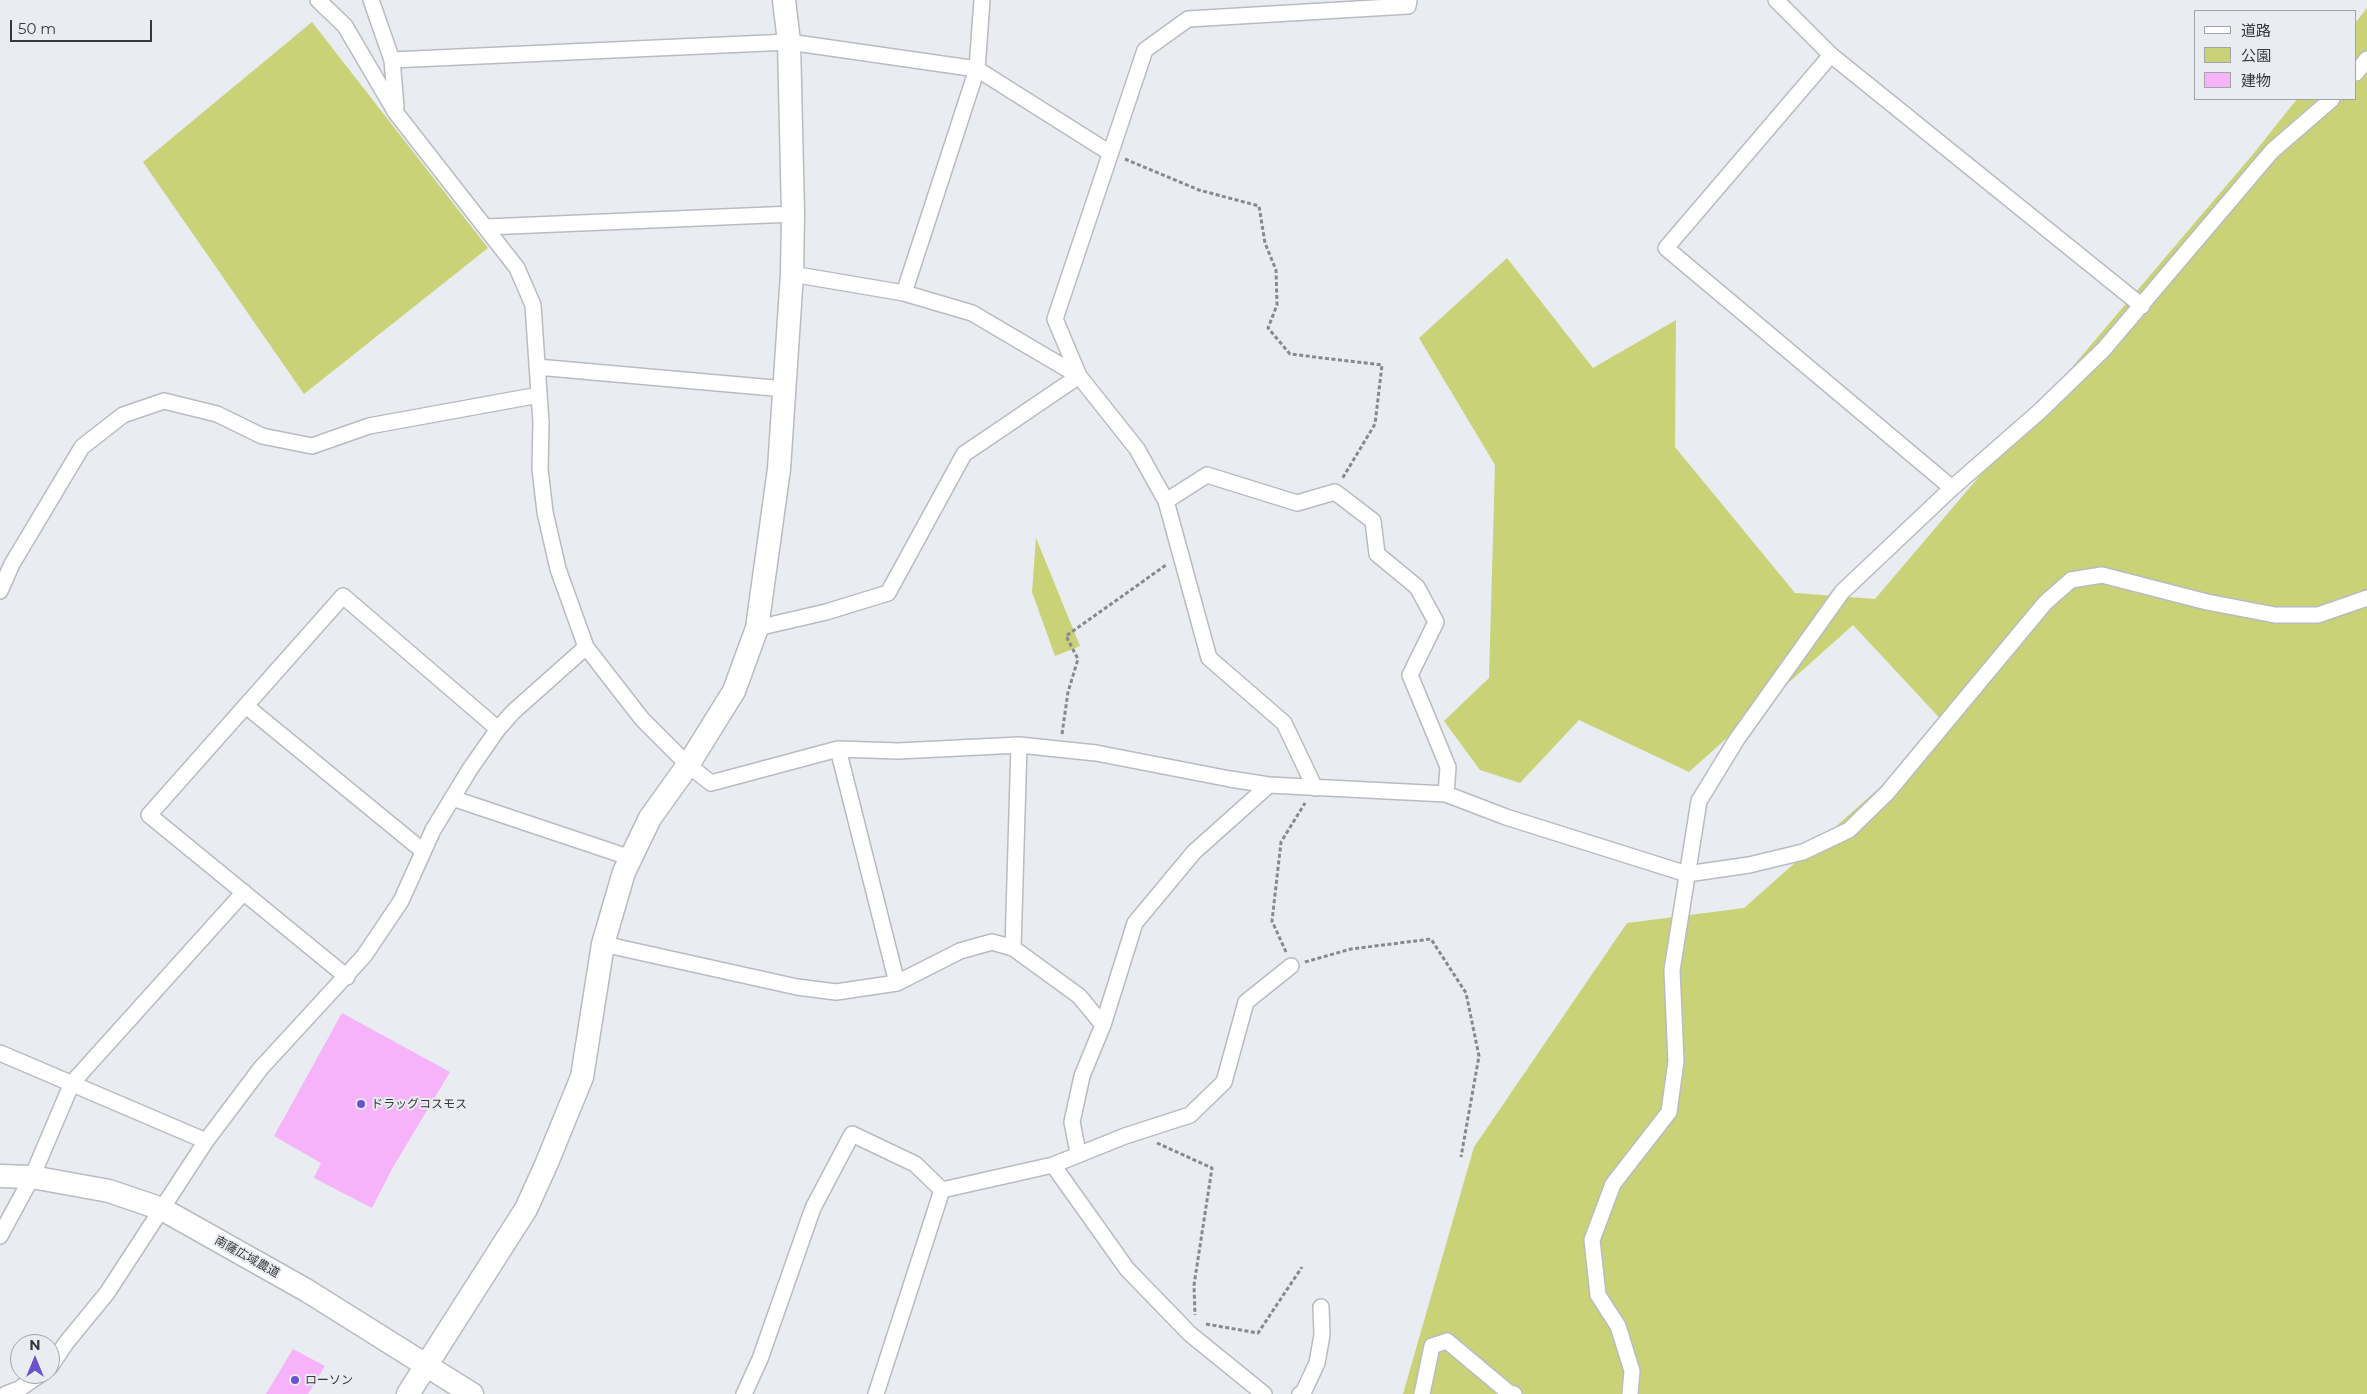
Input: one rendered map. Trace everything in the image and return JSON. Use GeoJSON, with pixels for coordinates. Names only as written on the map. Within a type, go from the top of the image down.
{"type":"FeatureCollection","features":[{"type":"Feature","properties":{"kind":"street"},"geometry":{"type":"LineString","coordinates":[[318,0],[345,26],[396,113],[517,268],[533,305],[541,423],[540,469],[545,512],[558,569],[586,647],[642,719],[688,765],[711,783],[838,749],[898,751],[1019,745],[1096,754],[1230,780],[1268,785],[1397,790],[1446,794],[1506,817],[1687,874],[1750,865],[1803,852],[1849,830],[1887,794],[2045,604],[2071,580],[2102,575],[2207,602],[2275,615],[2318,615],[2367,598]]}},
{"type":"Feature","properties":{"kind":"street"},"geometry":{"type":"LineString","coordinates":[[371,0],[392,60],[396,113]]}},
{"type":"Feature","properties":{"kind":"street"},"geometry":{"type":"LineString","coordinates":[[408,1394],[526,1208],[546,1165],[582,1077],[603,944],[624,872],[650,818],[688,765],[734,691],[757,628],[779,469],[792,274],[793,214],[789,42],[784,0]]}},
{"type":"Feature","properties":{"kind":"street"},"geometry":{"type":"LineString","coordinates":[[904,293],[977,70],[982,0]]}},
{"type":"Feature","properties":{"kind":"street"},"geometry":{"type":"LineString","coordinates":[[1315,788],[1284,723],[1209,658],[1166,501],[1137,449],[1079,376],[1055,319],[1145,50],[1188,19],[1408,6],[1409,0]]}},
{"type":"Feature","properties":{"kind":"street"},"geometry":{"type":"LineString","coordinates":[[1776,0],[1832,55],[2142,306]]}},
{"type":"Feature","properties":{"kind":"street"},"geometry":{"type":"LineString","coordinates":[[392,60],[789,42],[977,70],[1110,153]]}},
{"type":"Feature","properties":{"kind":"street"},"geometry":{"type":"LineString","coordinates":[[1832,55],[1666,248],[1952,488]]}},
{"type":"Feature","properties":{"kind":"street"},"geometry":{"type":"LineString","coordinates":[[2357,72],[2367,59]]}},
{"type":"Feature","properties":{"kind":"street"},"geometry":{"type":"LineString","coordinates":[[1630,1394],[1632,1371],[1618,1326],[1598,1295],[1592,1240],[1613,1184],[1669,1112],[1676,1061],[1672,970],[1699,801],[1738,739],[1842,592],[1952,488],[2040,411],[2104,348],[2142,306],[2272,151],[2331,100]]}},
{"type":"Feature","properties":{"kind":"street"},"geometry":{"type":"LineString","coordinates":[[486,227],[793,214]]}},
{"type":"Feature","properties":{"kind":"street"},"geometry":{"type":"LineString","coordinates":[[792,274],[904,293],[972,313],[1079,376]]}},
{"type":"Feature","properties":{"kind":"street"},"geometry":{"type":"LineString","coordinates":[[537,367],[785,389]]}},
{"type":"Feature","properties":{"kind":"street"},"geometry":{"type":"LineString","coordinates":[[757,628],[826,612],[888,593],[964,454],[1079,376]]}},
{"type":"Feature","properties":{"kind":"street"},"geometry":{"type":"LineString","coordinates":[[0,591],[12,564],[82,447],[123,415],[164,401],[216,414],[262,436],[312,446],[369,426],[539,395]]}},
{"type":"Feature","properties":{"kind":"street"},"geometry":{"type":"LineString","coordinates":[[1166,501],[1207,475],[1297,503],[1335,492],[1373,521],[1378,554],[1417,587],[1436,622],[1410,674],[1448,768],[1446,794]]}},
{"type":"Feature","properties":{"kind":"street"},"geometry":{"type":"LineString","coordinates":[[347,977],[149,815],[343,596],[498,729]]}},
{"type":"Feature","properties":{"kind":"street"},"geometry":{"type":"LineString","coordinates":[[60,1352],[107,1293],[206,1141],[261,1068],[347,977],[364,956],[401,901],[433,830],[470,769],[498,729],[513,712],[586,647]]}},
{"type":"Feature","properties":{"kind":"street"},"geometry":{"type":"LineString","coordinates":[[246,706],[424,851]]}},
{"type":"Feature","properties":{"kind":"street"},"geometry":{"type":"LineString","coordinates":[[1013,948],[1019,745]]}},
{"type":"Feature","properties":{"kind":"street"},"geometry":{"type":"LineString","coordinates":[[838,749],[897,983]]}},
{"type":"Feature","properties":{"kind":"street"},"geometry":{"type":"LineString","coordinates":[[1078,1153],[1072,1122],[1082,1076],[1103,1025],[1135,924],[1194,852],[1268,785]]}},
{"type":"Feature","properties":{"kind":"street"},"geometry":{"type":"LineString","coordinates":[[452,798],[631,858]]}},
{"type":"Feature","properties":{"kind":"street"},"geometry":{"type":"LineString","coordinates":[[0,1236],[32,1178],[72,1083],[244,892]]}},
{"type":"Feature","properties":{"kind":"street"},"geometry":{"type":"LineString","coordinates":[[603,944],[797,987],[836,992],[897,983],[960,951],[992,942],[1013,948],[1079,996],[1103,1025]]}},
{"type":"Feature","properties":{"kind":"street"},"geometry":{"type":"LineString","coordinates":[[942,1190],[1053,1165],[1078,1153],[1190,1115],[1224,1082],[1246,1002],[1291,966]]}},
{"type":"Feature","properties":{"kind":"street"},"geometry":{"type":"LineString","coordinates":[[0,1053],[206,1141]]}},
{"type":"Feature","properties":{"kind":"street"},"geometry":{"type":"LineString","coordinates":[[744,1394],[760,1360],[813,1208],[852,1134],[914,1164],[942,1190]]}},
{"type":"Feature","properties":{"kind":"street"},"geometry":{"type":"LineString","coordinates":[[1053,1165],[1128,1269],[1190,1334],[1264,1394]]}},
{"type":"Feature","properties":{"kind":"street","name":"南薩広域農道"},"geometry":{"type":"LineString","coordinates":[[0,1176],[32,1178],[109,1191],[162,1210],[306,1290],[472,1394]]}},
{"type":"Feature","properties":{"kind":"street"},"geometry":{"type":"LineString","coordinates":[[876,1394],[942,1190]]}},
{"type":"Feature","properties":{"kind":"street"},"geometry":{"type":"LineString","coordinates":[[1300,1394],[1303,1393],[1317,1363],[1322,1335],[1321,1307]]}},
{"type":"Feature","properties":{"kind":"street"},"geometry":{"type":"LineString","coordinates":[[1422,1394],[1432,1346],[1448,1341],[1508,1392],[1514,1394]]}},
{"type":"Feature","properties":{"kind":"street"},"geometry":{"type":"LineString","coordinates":[[6,1394],[26,1384]]}},
{"type":"Feature","properties":{"kind":"path"},"geometry":{"type":"LineString","coordinates":[[1110,153],[1199,190],[1259,206],[1265,243],[1276,270],[1277,305],[1268,328],[1290,354],[1382,365],[1375,424],[1335,492]]}},
{"type":"Feature","properties":{"kind":"path"},"geometry":{"type":"LineString","coordinates":[[1060,750],[1068,692],[1078,659],[1066,636],[1144,582],[1180,554]]}},
{"type":"Feature","properties":{"kind":"path"},"geometry":{"type":"LineString","coordinates":[[1315,788],[1281,842],[1272,921],[1291,966],[1351,950],[1431,939],[1466,993],[1479,1056],[1461,1157]]}},
{"type":"Feature","properties":{"kind":"path"},"geometry":{"type":"LineString","coordinates":[[1134,1133],[1212,1168],[1194,1285],[1195,1322]]}},
{"type":"Feature","properties":{"kind":"path"},"geometry":{"type":"LineString","coordinates":[[1204,1324],[1258,1333],[1302,1267]]}},
{"type":"Feature","properties":{"kind":"green space"},"geometry":{"type":"Polygon","coordinates":[[[2367,8],[2367,1394],[1403,1394],[1474,1147],[1627,923],[1744,908],[1948,727],[1853,625],[1689,772],[1579,720],[1520,783],[1480,770],[1444,721],[1489,678],[1495,465],[1419,338],[1507,258],[1593,368],[1676,320],[1675,447],[1795,593],[1875,599],[2254,153],[2296,100],[2357,100],[2357,21],[2367,8]]]}},
{"type":"Feature","properties":{"kind":"green space"},"geometry":{"type":"Polygon","coordinates":[[[312,22],[488,248],[304,394],[143,162],[312,22]]]}},
{"type":"Feature","properties":{"kind":"green space"},"geometry":{"type":"Polygon","coordinates":[[[1036,538],[1080,646],[1055,656],[1032,592],[1036,538]]]}},
{"type":"Feature","properties":{"kind":"building","name":"ドラッグコスモス"},"geometry":{"type":"Polygon","coordinates":[[[342,1013],[450,1072],[392,1169],[372,1208],[314,1178],[321,1163],[274,1136],[342,1013]]]}},
{"type":"Feature","properties":{"kind":"building","name":"ローソン"},"geometry":{"type":"Polygon","coordinates":[[[293,1349],[325,1366],[308,1394],[266,1394],[293,1349]]]}},
{"type":"Feature","properties":{"kind":"place","name":"ドラッグコスモス"},"geometry":{"type":"Point","coordinates":[361,1104]}},
{"type":"Feature","properties":{"kind":"place","name":"ローソン"},"geometry":{"type":"Point","coordinates":[295,1380]}}]}
